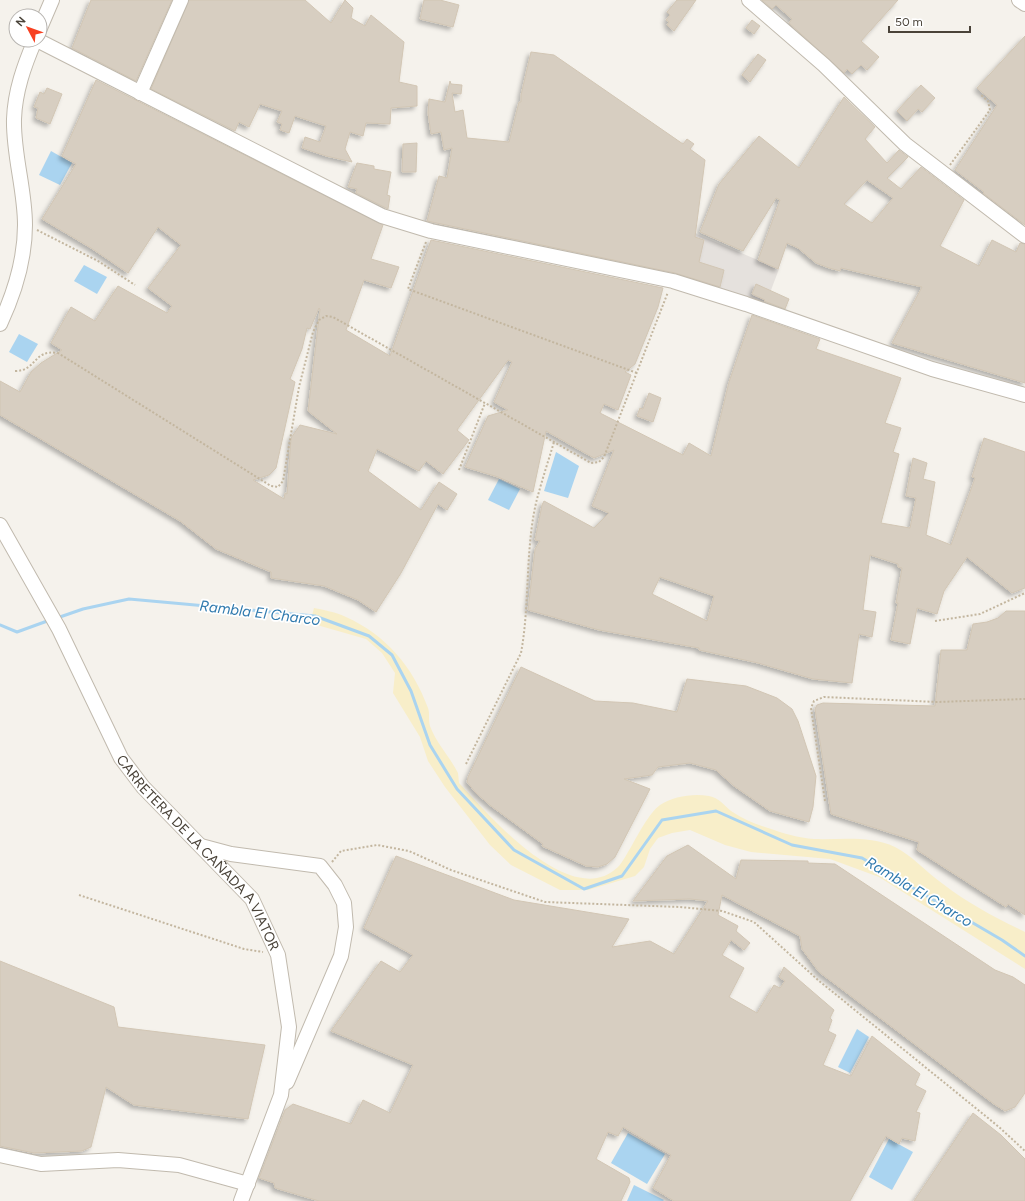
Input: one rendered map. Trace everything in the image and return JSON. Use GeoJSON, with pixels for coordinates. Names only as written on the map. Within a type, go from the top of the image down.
{"type":"FeatureCollection","features":[{"type":"Feature","properties":{"kind":"street"},"geometry":{"type":"LineString","coordinates":[[48,9],[52,0]]}},
{"type":"Feature","properties":{"kind":"street"},"geometry":{"type":"LineString","coordinates":[[140,93],[181,0]]}},
{"type":"Feature","properties":{"kind":"street"},"geometry":{"type":"LineString","coordinates":[[749,0],[824,65],[905,144],[1025,236]]}},
{"type":"Feature","properties":{"kind":"street"},"geometry":{"type":"LineString","coordinates":[[1019,0],[1025,4]]}},
{"type":"Feature","properties":{"kind":"street"},"geometry":{"type":"LineString","coordinates":[[48,46],[382,216],[431,231],[673,281],[746,304],[932,369],[1025,395]]}},
{"type":"Feature","properties":{"kind":"street"},"geometry":{"type":"LineString","coordinates":[[0,324],[18,280],[25,224],[14,120],[17,92],[23,69],[32,48]]}},
{"type":"Feature","properties":{"kind":"street","name":"CARRETERA DE LA CAÑADA A VIATOR"},"geometry":{"type":"LineString","coordinates":[[0,525],[59,629],[121,758],[143,787],[252,898],[278,955],[289,1027],[281,1096],[241,1201]]}},
{"type":"Feature","properties":{"kind":"street"},"geometry":{"type":"LineString","coordinates":[[201,846],[231,854],[320,866],[335,885],[344,903],[346,927],[341,956],[281,1096]]}},
{"type":"Feature","properties":{"kind":"street"},"geometry":{"type":"LineString","coordinates":[[0,1155],[41,1164],[118,1160],[179,1165],[248,1184]]}},
{"type":"Feature","properties":{"kind":"path"},"geometry":{"type":"LineString","coordinates":[[944,174],[990,110],[988,101],[981,95]]}},
{"type":"Feature","properties":{"kind":"path"},"geometry":{"type":"LineString","coordinates":[[25,224],[98,261],[134,285]]}},
{"type":"Feature","properties":{"kind":"path"},"geometry":{"type":"LineString","coordinates":[[431,231],[408,289],[637,373]]}},
{"type":"Feature","properties":{"kind":"path"},"geometry":{"type":"LineString","coordinates":[[15,371],[22,371],[29,368],[42,354],[49,352],[58,353],[271,486],[278,487],[283,481],[299,387],[314,332],[319,320],[326,316],[333,317],[591,463],[599,462],[604,457],[673,281]]}},
{"type":"Feature","properties":{"kind":"path"},"geometry":{"type":"LineString","coordinates":[[459,470],[485,402]]}},
{"type":"Feature","properties":{"kind":"path"},"geometry":{"type":"LineString","coordinates":[[466,764],[520,653],[524,633],[526,590],[536,504],[554,442]]}},
{"type":"Feature","properties":{"kind":"path"},"geometry":{"type":"LineString","coordinates":[[935,622],[980,614],[1025,593]]}},
{"type":"Feature","properties":{"kind":"path"},"geometry":{"type":"LineString","coordinates":[[825,801],[810,708],[814,700],[824,696],[937,702],[1025,700]]}},
{"type":"Feature","properties":{"kind":"path"},"geometry":{"type":"LineString","coordinates":[[326,874],[330,863],[341,851],[377,845],[409,851],[451,870],[545,902],[680,907],[715,910],[754,922],[818,980],[999,1127],[1025,1151]]}},
{"type":"Feature","properties":{"kind":"path"},"geometry":{"type":"LineString","coordinates":[[79,895],[244,948],[278,955]]}},
{"type":"Feature","properties":{"kind":"shaded area"},"geometry":{"type":"Polygon","coordinates":[[[687,230],[779,269],[765,306],[677,275],[687,230]]]}},
{"type":"Feature","properties":{"kind":"sand"},"geometry":{"type":"Polygon","coordinates":[[[314,608],[330,611],[346,617],[374,633],[386,643],[406,666],[422,693],[429,710],[430,726],[458,773],[459,783],[489,816],[510,835],[532,854],[555,868],[577,877],[599,878],[620,865],[648,819],[660,805],[677,797],[697,795],[709,796],[719,800],[731,811],[758,825],[802,838],[865,839],[885,843],[895,847],[908,855],[963,898],[993,916],[1025,932],[1025,969],[879,877],[830,859],[751,852],[725,845],[690,830],[672,833],[658,838],[650,849],[644,867],[635,876],[588,890],[560,890],[511,865],[490,845],[445,787],[428,761],[420,737],[393,693],[395,673],[382,653],[366,639],[310,623],[314,608]]]}},
{"type":"Feature","properties":{"kind":"water"},"geometry":{"type":"Polygon","coordinates":[[[51,151],[72,163],[60,185],[39,175],[51,151]]]}},
{"type":"Feature","properties":{"kind":"water"},"geometry":{"type":"Polygon","coordinates":[[[84,265],[107,277],[97,294],[74,281],[84,265]]]}},
{"type":"Feature","properties":{"kind":"water"},"geometry":{"type":"Polygon","coordinates":[[[19,334],[38,344],[27,362],[9,352],[19,334]]]}},
{"type":"Feature","properties":{"kind":"water"},"geometry":{"type":"Polygon","coordinates":[[[556,452],[579,466],[568,498],[544,491],[556,452]]]}},
{"type":"Feature","properties":{"kind":"water"},"geometry":{"type":"Polygon","coordinates":[[[499,479],[520,489],[509,510],[488,500],[499,479]]]}},
{"type":"Feature","properties":{"kind":"water"},"geometry":{"type":"Polygon","coordinates":[[[857,1029],[869,1037],[850,1073],[838,1067],[857,1029]]]}},
{"type":"Feature","properties":{"kind":"water"},"geometry":{"type":"Polygon","coordinates":[[[628,1133],[665,1154],[647,1184],[611,1163],[628,1133]]]}},
{"type":"Feature","properties":{"kind":"water"},"geometry":{"type":"Polygon","coordinates":[[[889,1139],[913,1152],[892,1190],[869,1177],[889,1139]]]}},
{"type":"Feature","properties":{"kind":"water"},"geometry":{"type":"Polygon","coordinates":[[[634,1185],[664,1200],[627,1201],[634,1185]]]}},
{"type":"Feature","properties":{"kind":"building"},"geometry":{"type":"Polygon","coordinates":[[[91,0],[172,0],[136,81],[72,48],[91,0]]]}},
{"type":"Feature","properties":{"kind":"building"},"geometry":{"type":"Polygon","coordinates":[[[189,0],[305,0],[331,23],[345,0],[353,8],[351,18],[365,26],[371,15],[404,42],[399,82],[417,86],[417,106],[391,108],[390,124],[366,123],[363,136],[350,132],[345,149],[352,162],[326,156],[302,148],[305,137],[320,142],[326,126],[295,116],[289,133],[280,130],[282,124],[277,122],[282,111],[260,104],[249,127],[239,122],[235,131],[151,89],[189,0]]]}},
{"type":"Feature","properties":{"kind":"building"},"geometry":{"type":"Polygon","coordinates":[[[424,0],[440,0],[459,5],[453,27],[420,19],[424,0]]]}},
{"type":"Feature","properties":{"kind":"building"},"geometry":{"type":"Polygon","coordinates":[[[677,0],[696,0],[674,31],[667,25],[669,22],[666,20],[670,15],[667,12],[677,0]]]}},
{"type":"Feature","properties":{"kind":"building"},"geometry":{"type":"Polygon","coordinates":[[[762,0],[898,0],[861,41],[879,57],[867,70],[861,65],[852,74],[847,69],[844,73],[789,23],[792,19],[776,5],[772,9],[762,0]]]}},
{"type":"Feature","properties":{"kind":"building"},"geometry":{"type":"Polygon","coordinates":[[[752,20],[760,26],[754,34],[746,28],[752,20]]]}},
{"type":"Feature","properties":{"kind":"building"},"geometry":{"type":"Polygon","coordinates":[[[1025,36],[1025,225],[955,170],[997,105],[977,88],[1025,36]]]}},
{"type":"Feature","properties":{"kind":"building"},"geometry":{"type":"Polygon","coordinates":[[[531,52],[554,55],[683,144],[687,139],[694,144],[690,149],[705,160],[695,237],[704,240],[699,262],[724,270],[720,287],[675,273],[427,221],[439,176],[447,178],[452,148],[444,150],[441,132],[431,134],[428,113],[429,99],[445,102],[450,81],[451,84],[462,85],[461,94],[452,93],[455,112],[463,110],[467,138],[509,142],[519,102],[521,102],[521,95],[531,52]]]}},
{"type":"Feature","properties":{"kind":"building"},"geometry":{"type":"Polygon","coordinates":[[[758,54],[766,60],[750,82],[742,75],[758,54]]]}},
{"type":"Feature","properties":{"kind":"building"},"geometry":{"type":"Polygon","coordinates":[[[96,80],[383,225],[371,259],[399,267],[391,288],[364,280],[346,330],[390,356],[431,240],[663,288],[658,307],[635,364],[625,372],[631,375],[618,410],[604,404],[600,413],[683,455],[689,443],[711,456],[729,382],[752,315],[820,339],[816,349],[901,378],[885,423],[901,428],[893,452],[899,454],[881,523],[910,528],[916,498],[906,496],[913,458],[927,463],[923,479],[935,482],[926,535],[951,545],[975,478],[972,477],[984,438],[1025,452],[1025,588],[1012,593],[967,557],[944,591],[937,614],[917,608],[910,644],[891,640],[898,603],[896,603],[902,568],[898,567],[898,564],[870,555],[863,610],[876,612],[872,637],[859,634],[852,683],[813,679],[758,663],[699,650],[699,648],[599,630],[528,610],[535,549],[540,541],[535,540],[544,501],[594,528],[609,513],[592,506],[614,450],[594,458],[546,431],[533,492],[498,477],[465,467],[488,416],[508,410],[494,402],[512,362],[508,360],[457,430],[469,440],[443,474],[426,461],[419,471],[377,449],[368,471],[421,510],[439,482],[457,494],[447,510],[438,504],[401,573],[376,612],[358,600],[324,586],[271,578],[271,572],[216,549],[180,521],[0,415],[0,381],[20,392],[31,372],[41,363],[62,350],[51,343],[71,307],[95,321],[118,286],[167,313],[172,306],[148,288],[181,245],[158,227],[128,273],[91,248],[42,219],[76,164],[62,156],[96,80]],[[319,308],[310,329],[307,328],[302,349],[290,379],[295,382],[276,468],[269,475],[253,480],[284,499],[285,493],[287,494],[291,438],[300,425],[337,434],[308,411],[319,308]],[[660,577],[652,594],[707,621],[714,596],[660,577]]]}},
{"type":"Feature","properties":{"kind":"building"},"geometry":{"type":"Polygon","coordinates":[[[921,85],[935,98],[922,112],[918,109],[907,121],[897,111],[921,85]]]}},
{"type":"Feature","properties":{"kind":"building"},"geometry":{"type":"Polygon","coordinates":[[[47,88],[62,94],[50,124],[36,118],[38,108],[34,107],[40,92],[44,94],[47,88]]]}},
{"type":"Feature","properties":{"kind":"building"},"geometry":{"type":"Polygon","coordinates":[[[844,97],[875,127],[865,139],[887,163],[899,150],[908,157],[887,178],[901,189],[921,167],[964,200],[940,246],[979,266],[992,240],[1016,252],[1020,243],[1025,244],[1025,383],[892,343],[922,287],[841,268],[840,271],[829,268],[816,263],[798,248],[787,243],[778,269],[758,260],[780,200],[776,198],[743,251],[700,232],[719,184],[759,136],[799,168],[844,97]],[[867,180],[844,204],[872,223],[893,198],[867,180]]]}},
{"type":"Feature","properties":{"kind":"building"},"geometry":{"type":"Polygon","coordinates":[[[417,143],[416,172],[402,172],[403,144],[417,143]]]}},
{"type":"Feature","properties":{"kind":"building"},"geometry":{"type":"Polygon","coordinates":[[[357,163],[374,166],[374,169],[391,172],[387,195],[390,196],[388,209],[356,193],[357,189],[348,187],[357,163]]]}},
{"type":"Feature","properties":{"kind":"building"},"geometry":{"type":"Polygon","coordinates":[[[756,284],[789,299],[785,309],[764,301],[765,300],[752,294],[756,284]]]}},
{"type":"Feature","properties":{"kind":"building"},"geometry":{"type":"Polygon","coordinates":[[[649,393],[661,398],[653,422],[637,416],[640,408],[643,409],[649,393]]]}},
{"type":"Feature","properties":{"kind":"building"},"geometry":{"type":"Polygon","coordinates":[[[1006,611],[1025,611],[1025,915],[1008,904],[1006,907],[917,850],[919,842],[831,814],[815,709],[817,705],[823,703],[935,706],[941,650],[967,650],[973,624],[987,622],[998,618],[1006,611]]]}},
{"type":"Feature","properties":{"kind":"building"},"geometry":{"type":"Polygon","coordinates":[[[521,667],[595,701],[633,703],[677,712],[687,679],[746,686],[777,698],[792,709],[798,721],[816,776],[813,807],[809,822],[770,811],[734,786],[716,770],[690,763],[658,767],[652,775],[624,779],[650,789],[615,857],[607,864],[598,867],[586,866],[542,846],[543,844],[491,806],[476,793],[467,782],[468,777],[521,667]]]}},
{"type":"Feature","properties":{"kind":"building"},"geometry":{"type":"Polygon","coordinates":[[[688,845],[736,879],[741,860],[808,861],[808,863],[835,864],[995,970],[1013,977],[1025,985],[1025,1093],[1015,1107],[1005,1111],[994,1104],[819,972],[802,949],[800,936],[722,895],[718,915],[738,926],[736,931],[750,943],[744,950],[731,940],[722,955],[744,968],[729,997],[757,1013],[774,985],[780,988],[785,981],[779,977],[784,967],[834,1010],[830,1018],[832,1020],[828,1031],[836,1035],[823,1065],[851,1076],[872,1036],[920,1074],[915,1085],[926,1091],[916,1112],[920,1113],[915,1141],[902,1138],[899,1144],[886,1136],[850,1201],[674,1201],[653,1188],[671,1155],[623,1127],[618,1136],[608,1132],[596,1159],[629,1178],[630,1182],[621,1201],[319,1201],[275,1188],[274,1183],[259,1178],[285,1110],[293,1104],[351,1124],[363,1100],[390,1113],[413,1065],[331,1031],[381,961],[400,972],[413,955],[364,928],[396,856],[514,900],[629,919],[612,947],[650,941],[674,954],[708,901],[690,899],[633,901],[667,856],[688,845]]]}},
{"type":"Feature","properties":{"kind":"building"},"geometry":{"type":"Polygon","coordinates":[[[0,961],[114,1007],[118,1027],[265,1045],[248,1119],[134,1105],[106,1087],[91,1147],[82,1151],[34,1153],[0,1146],[0,961]]]}},
{"type":"Feature","properties":{"kind":"building"},"geometry":{"type":"Polygon","coordinates":[[[973,1113],[1001,1135],[1025,1159],[1025,1201],[914,1201],[973,1113]]]}},
{"type":"Feature","properties":{"kind":"waterway","name":"Rambla El Charco"},"geometry":{"type":"LineString","coordinates":[[57,618],[83,609],[129,599],[315,616],[369,636],[392,655],[411,691],[430,745],[457,789],[514,850],[584,889],[622,876],[662,820],[716,811],[792,845],[862,858],[1002,940],[1025,956]]}},
{"type":"Feature","properties":{"kind":"waterway","name":"Rambla El Charco"},"geometry":{"type":"LineString","coordinates":[[0,625],[17,632],[50,620]]}}]}
